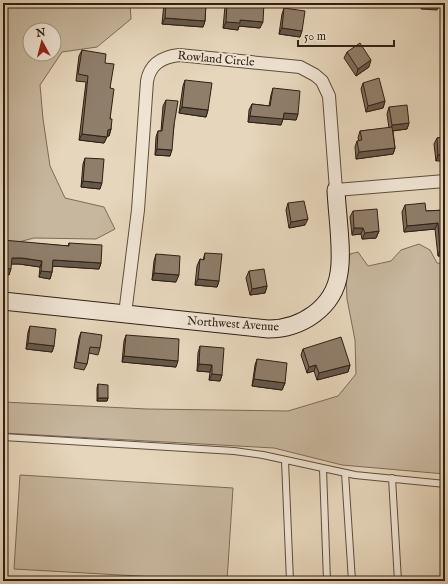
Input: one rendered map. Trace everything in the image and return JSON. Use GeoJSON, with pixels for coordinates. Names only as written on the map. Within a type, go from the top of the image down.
{"type":"FeatureCollection","features":[{"type":"Feature","properties":{"kind":"street","name":"Rowland Circle"},"geometry":{"type":"LineString","coordinates":[[125,314],[138,210],[147,81],[149,71],[162,59],[179,55],[292,66],[316,75],[326,88],[329,96],[336,190]]}},
{"type":"Feature","properties":{"kind":"street"},"geometry":{"type":"LineString","coordinates":[[336,190],[445,181]]}},
{"type":"Feature","properties":{"kind":"street","name":"Northwest Avenue"},"geometry":{"type":"LineString","coordinates":[[3,301],[268,329],[290,326],[310,318],[328,300],[339,276],[336,190]]}},
{"type":"Feature","properties":{"kind":"lane"},"geometry":{"type":"LineString","coordinates":[[3,436],[263,454],[286,461],[345,473],[445,484]]}},
{"type":"Feature","properties":{"kind":"lane"},"geometry":{"type":"LineString","coordinates":[[286,461],[290,581]]}},
{"type":"Feature","properties":{"kind":"lane"},"geometry":{"type":"LineString","coordinates":[[323,469],[327,581]]}},
{"type":"Feature","properties":{"kind":"lane"},"geometry":{"type":"LineString","coordinates":[[345,473],[352,581]]}},
{"type":"Feature","properties":{"kind":"lane"},"geometry":{"type":"LineString","coordinates":[[392,478],[398,581]]}},
{"type":"Feature","properties":{"kind":"shaded area"},"geometry":{"type":"Polygon","coordinates":[[[3,3],[130,3],[131,19],[97,47],[62,52],[62,22],[22,22],[22,62],[55,62],[40,85],[50,166],[65,198],[104,207],[115,229],[96,239],[34,238],[3,246],[3,3]]]}},
{"type":"Feature","properties":{"kind":"shaded area"},"geometry":{"type":"Polygon","coordinates":[[[419,244],[430,250],[437,263],[445,264],[445,474],[342,465],[274,448],[3,433],[3,402],[147,409],[288,411],[338,396],[356,374],[355,340],[347,299],[346,275],[350,254],[358,252],[368,266],[391,261],[401,250],[419,244]]]}},
{"type":"Feature","properties":{"kind":"shaded area"},"geometry":{"type":"Polygon","coordinates":[[[20,475],[233,488],[227,581],[14,569],[20,475]]]}},
{"type":"Feature","properties":{"kind":"building"},"geometry":{"type":"Polygon","coordinates":[[[166,3],[206,3],[205,21],[165,18],[166,3]]]}},
{"type":"Feature","properties":{"kind":"building"},"geometry":{"type":"Polygon","coordinates":[[[227,3],[264,3],[263,22],[240,20],[240,23],[226,22],[227,3]]]}},
{"type":"Feature","properties":{"kind":"building"},"geometry":{"type":"Polygon","coordinates":[[[284,8],[305,11],[302,31],[282,28],[284,8]]]}},
{"type":"Feature","properties":{"kind":"building"},"geometry":{"type":"Polygon","coordinates":[[[360,43],[371,60],[358,69],[347,52],[360,43]]]}},
{"type":"Feature","properties":{"kind":"building"},"geometry":{"type":"Polygon","coordinates":[[[82,50],[106,54],[105,63],[114,64],[110,88],[114,89],[110,119],[112,119],[111,129],[108,130],[107,137],[82,134],[88,76],[78,74],[82,50]]]}},
{"type":"Feature","properties":{"kind":"building"},"geometry":{"type":"Polygon","coordinates":[[[379,78],[385,101],[368,106],[363,83],[379,78]]]}},
{"type":"Feature","properties":{"kind":"building"},"geometry":{"type":"Polygon","coordinates":[[[185,80],[212,83],[208,110],[182,107],[185,80]]]}},
{"type":"Feature","properties":{"kind":"building"},"geometry":{"type":"Polygon","coordinates":[[[273,88],[300,91],[298,114],[284,113],[283,119],[250,116],[252,104],[270,106],[273,88]]]}},
{"type":"Feature","properties":{"kind":"building"},"geometry":{"type":"Polygon","coordinates":[[[166,100],[178,101],[172,150],[157,149],[158,131],[162,131],[166,100]]]}},
{"type":"Feature","properties":{"kind":"building"},"geometry":{"type":"Polygon","coordinates":[[[407,105],[409,123],[392,125],[389,107],[407,105]]]}},
{"type":"Feature","properties":{"kind":"building"},"geometry":{"type":"Polygon","coordinates":[[[392,127],[395,148],[359,152],[357,141],[362,140],[360,131],[392,127]]]}},
{"type":"Feature","properties":{"kind":"building"},"geometry":{"type":"Polygon","coordinates":[[[445,137],[445,154],[438,155],[437,138],[445,137]]]}},
{"type":"Feature","properties":{"kind":"building"},"geometry":{"type":"Polygon","coordinates":[[[85,158],[104,159],[102,183],[83,181],[85,158]]]}},
{"type":"Feature","properties":{"kind":"building"},"geometry":{"type":"Polygon","coordinates":[[[304,201],[308,219],[291,222],[288,203],[304,201]]]}},
{"type":"Feature","properties":{"kind":"building"},"geometry":{"type":"Polygon","coordinates":[[[425,203],[426,211],[445,210],[445,250],[440,250],[438,223],[407,226],[405,205],[425,203]]]}},
{"type":"Feature","properties":{"kind":"building"},"geometry":{"type":"Polygon","coordinates":[[[377,209],[379,231],[365,233],[363,228],[354,228],[353,211],[377,209]]]}},
{"type":"Feature","properties":{"kind":"building"},"geometry":{"type":"Polygon","coordinates":[[[3,240],[69,246],[69,243],[102,245],[101,263],[53,260],[52,272],[41,271],[42,261],[12,258],[11,269],[3,268],[3,240]]]}},
{"type":"Feature","properties":{"kind":"building"},"geometry":{"type":"Polygon","coordinates":[[[205,253],[222,254],[219,281],[198,279],[200,259],[204,260],[205,253]]]}},
{"type":"Feature","properties":{"kind":"building"},"geometry":{"type":"Polygon","coordinates":[[[156,254],[180,256],[179,275],[154,273],[156,254]]]}},
{"type":"Feature","properties":{"kind":"building"},"geometry":{"type":"Polygon","coordinates":[[[264,269],[267,286],[252,289],[249,271],[264,269]]]}},
{"type":"Feature","properties":{"kind":"building"},"geometry":{"type":"Polygon","coordinates":[[[30,326],[56,329],[54,346],[28,343],[30,326]]]}},
{"type":"Feature","properties":{"kind":"building"},"geometry":{"type":"Polygon","coordinates":[[[81,332],[102,335],[100,348],[90,347],[87,364],[76,362],[81,332]]]}},
{"type":"Feature","properties":{"kind":"building"},"geometry":{"type":"Polygon","coordinates":[[[126,335],[179,339],[178,361],[124,356],[126,335]]]}},
{"type":"Feature","properties":{"kind":"building"},"geometry":{"type":"Polygon","coordinates":[[[341,337],[350,365],[319,373],[316,365],[309,367],[303,349],[341,337]]]}},
{"type":"Feature","properties":{"kind":"building"},"geometry":{"type":"Polygon","coordinates":[[[200,346],[224,348],[222,375],[212,374],[212,365],[199,364],[200,346]]]}},
{"type":"Feature","properties":{"kind":"building"},"geometry":{"type":"Polygon","coordinates":[[[257,359],[287,363],[285,383],[254,379],[257,359]]]}},
{"type":"Feature","properties":{"kind":"building"},"geometry":{"type":"Polygon","coordinates":[[[98,384],[108,385],[108,398],[98,398],[98,384]]]}}]}
